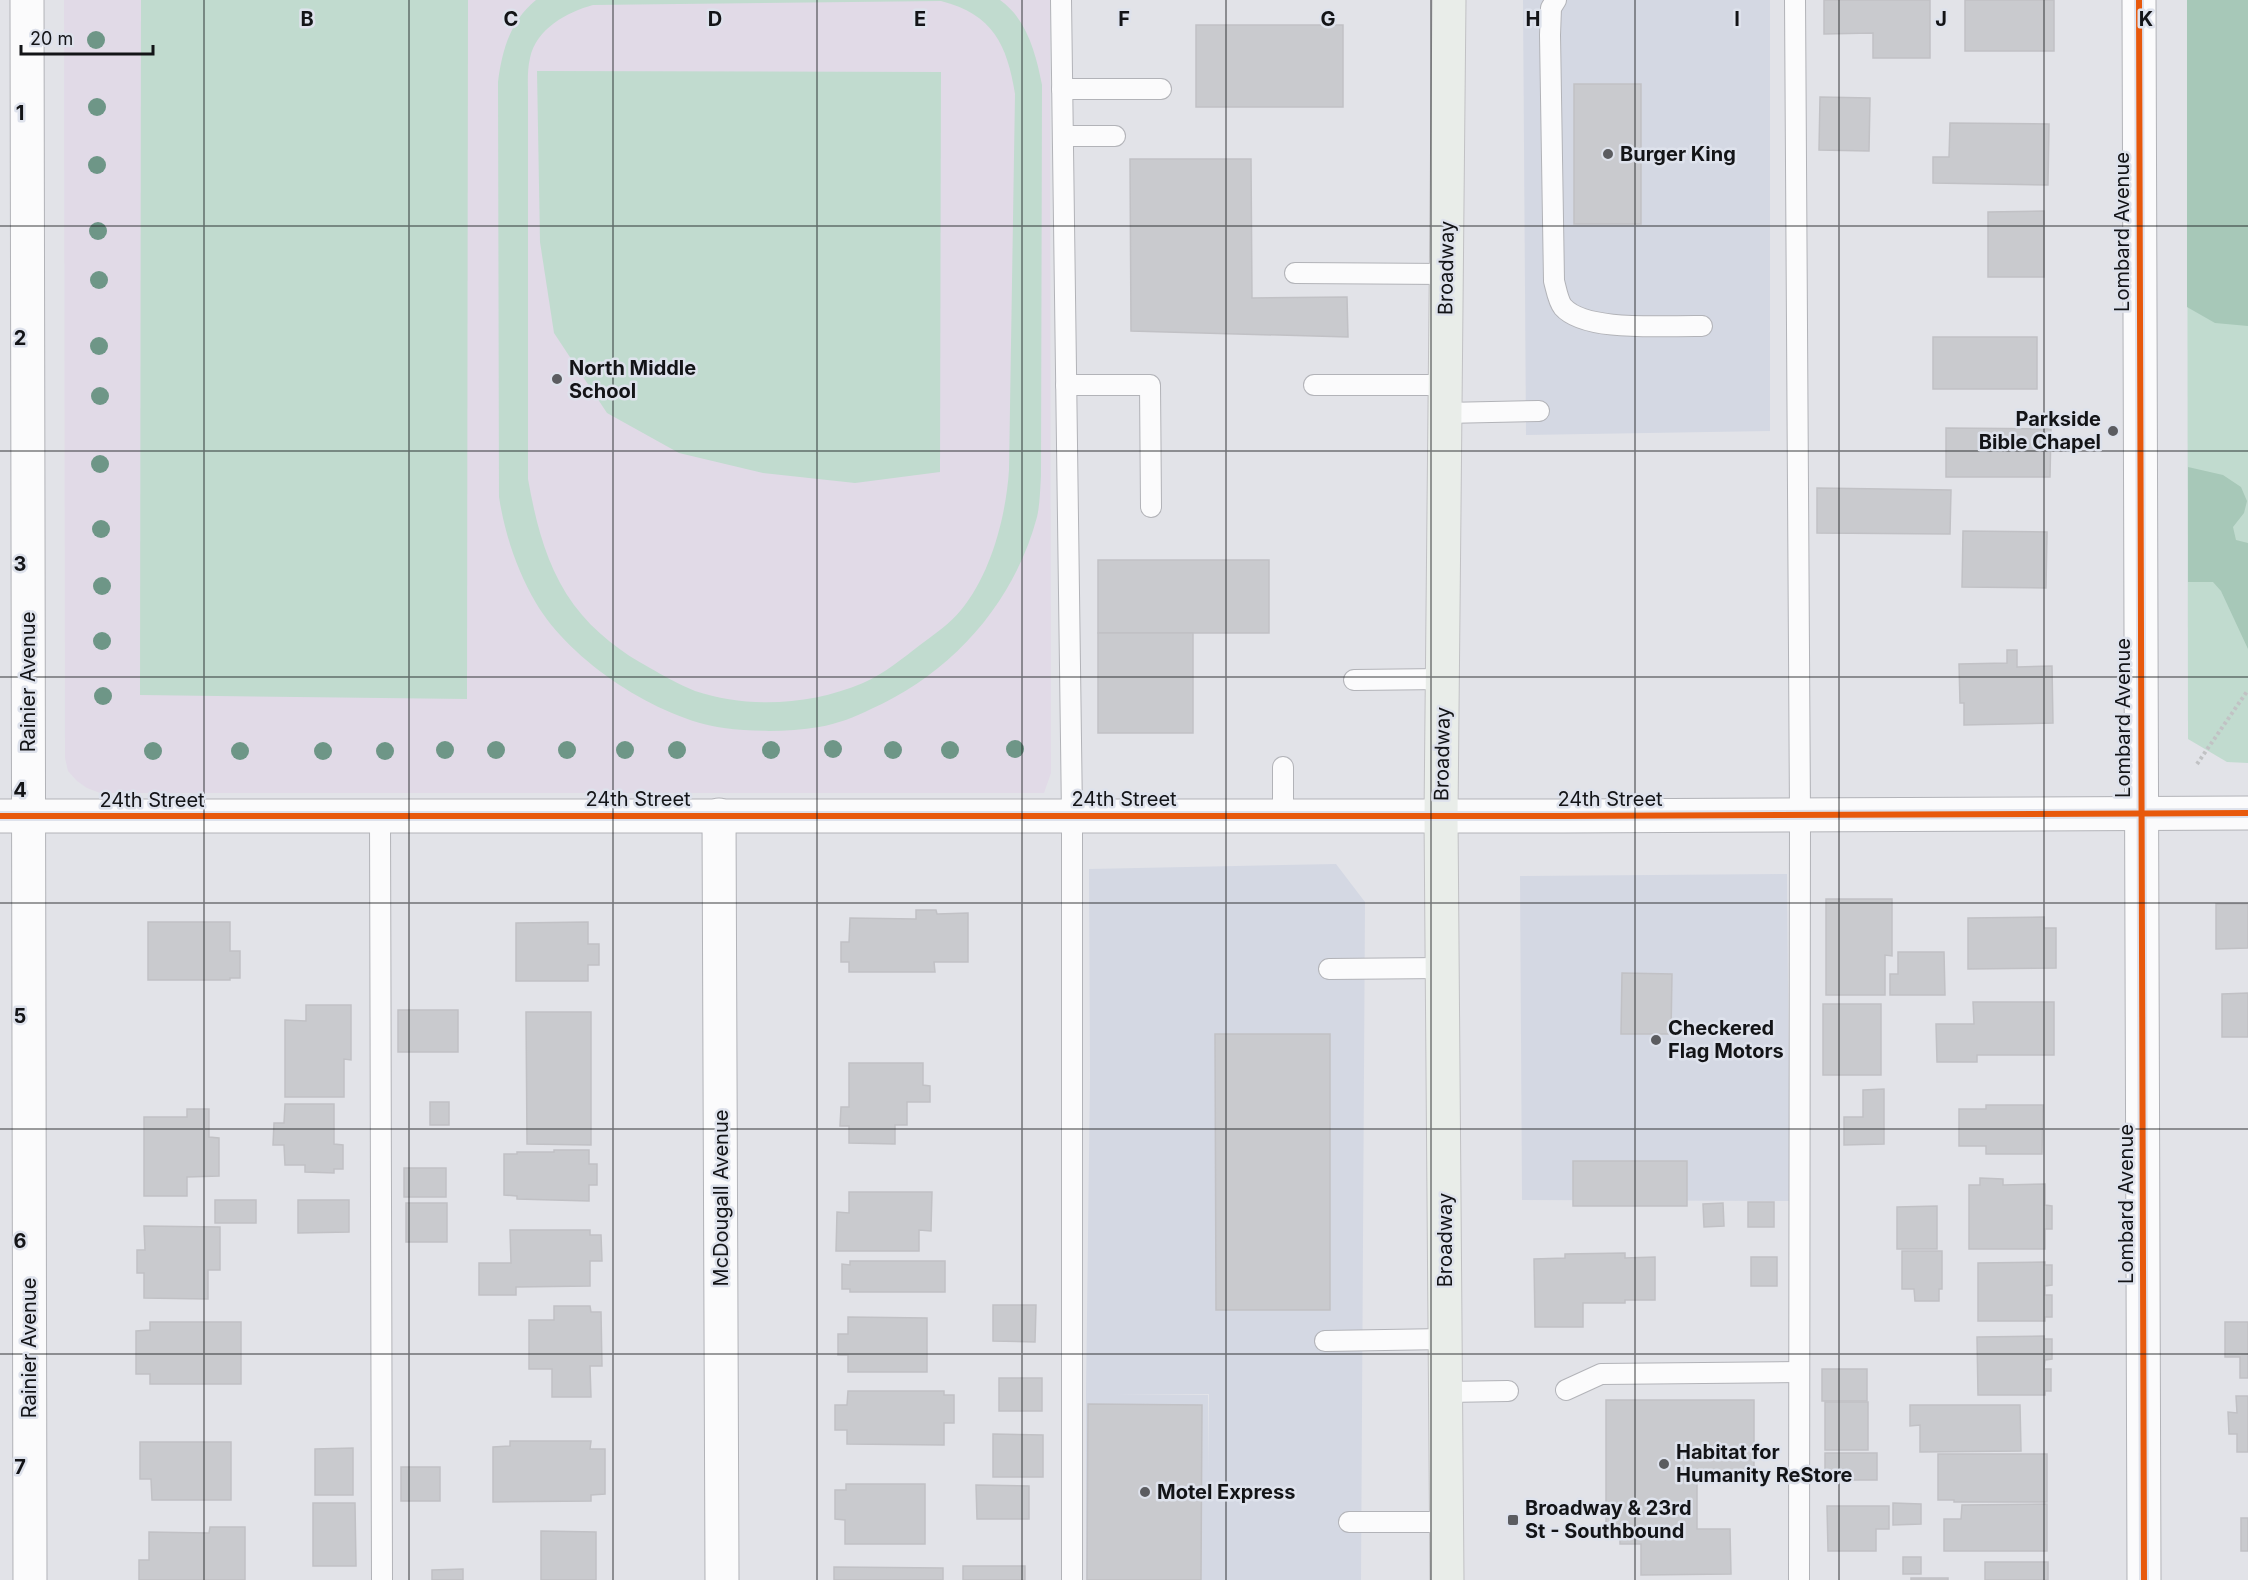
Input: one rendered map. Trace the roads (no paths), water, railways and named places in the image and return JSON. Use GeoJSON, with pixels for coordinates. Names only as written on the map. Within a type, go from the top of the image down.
{"type":"FeatureCollection","features":[{"type":"Feature","properties":{"kind":"main road","name":"Broadway"},"geometry":{"type":"LineString","coordinates":[[1447,1580],[1441,816],[1449,0]]}},
{"type":"Feature","properties":{"kind":"street","name":"Rainier Avenue"},"geometry":{"type":"LineString","coordinates":[[27,0],[14,816],[30,1580]]}},
{"type":"Feature","properties":{"kind":"street","name":"Lombard Avenue"},"geometry":{"type":"LineString","coordinates":[[2139,0],[2144,1580]]}},
{"type":"Feature","properties":{"kind":"street","name":"24th Street"},"geometry":{"type":"LineString","coordinates":[[14,816],[1441,816],[2248,813]]}},
{"type":"Feature","properties":{"kind":"street","name":"McDougall Avenue"},"geometry":{"type":"LineString","coordinates":[[720,815],[722,1580]]}},
{"type":"Feature","properties":{"kind":"lane"},"geometry":{"type":"LineString","coordinates":[[1061,0],[1072,815],[1072,1580]]}},
{"type":"Feature","properties":{"kind":"lane"},"geometry":{"type":"LineString","coordinates":[[1556,0],[1551,8],[1550,35],[1554,281],[1562,306],[1582,319],[1611,325],[1702,326]]}},
{"type":"Feature","properties":{"kind":"lane"},"geometry":{"type":"LineString","coordinates":[[1795,0],[1800,815],[1799,1580]]}},
{"type":"Feature","properties":{"kind":"lane"},"geometry":{"type":"LineString","coordinates":[[1062,89],[1161,89]]}},
{"type":"Feature","properties":{"kind":"lane"},"geometry":{"type":"LineString","coordinates":[[1063,136],[1115,136]]}},
{"type":"Feature","properties":{"kind":"lane"},"geometry":{"type":"LineString","coordinates":[[1295,273],[1446,274]]}},
{"type":"Feature","properties":{"kind":"lane"},"geometry":{"type":"LineString","coordinates":[[1066,385],[1150,385],[1151,507]]}},
{"type":"Feature","properties":{"kind":"lane"},"geometry":{"type":"LineString","coordinates":[[1314,385],[1539,411]]}},
{"type":"Feature","properties":{"kind":"lane"},"geometry":{"type":"LineString","coordinates":[[1354,680],[1443,680]]}},
{"type":"Feature","properties":{"kind":"lane"},"geometry":{"type":"LineString","coordinates":[[1283,767],[1283,816]]}},
{"type":"Feature","properties":{"kind":"lane"},"geometry":{"type":"LineString","coordinates":[[380,816],[382,1580]]}},
{"type":"Feature","properties":{"kind":"lane"},"geometry":{"type":"LineString","coordinates":[[1329,969],[1442,968]]}},
{"type":"Feature","properties":{"kind":"lane"},"geometry":{"type":"LineString","coordinates":[[1325,1341],[1445,1339]]}},
{"type":"Feature","properties":{"kind":"lane"},"geometry":{"type":"LineString","coordinates":[[1566,1390],[1601,1374],[1799,1372]]}},
{"type":"Feature","properties":{"kind":"lane"},"geometry":{"type":"LineString","coordinates":[[1446,1392],[1508,1391]]}},
{"type":"Feature","properties":{"kind":"lane"},"geometry":{"type":"LineString","coordinates":[[1349,1522],[1446,1522]]}},
{"type":"Feature","properties":{"kind":"place","name":"Burger King"},"geometry":{"type":"Point","coordinates":[1608,154]}},
{"type":"Feature","properties":{"kind":"place","name":"North Middle School"},"geometry":{"type":"Point","coordinates":[557,379]}},
{"type":"Feature","properties":{"kind":"place","name":"Parkside Bible Chapel"},"geometry":{"type":"Point","coordinates":[2113,431]}},
{"type":"Feature","properties":{"kind":"place","name":"Checkered Flag Motors"},"geometry":{"type":"Point","coordinates":[1656,1040]}},
{"type":"Feature","properties":{"kind":"place","name":"Habitat for Humanity ReStore"},"geometry":{"type":"Point","coordinates":[1664,1464]}},
{"type":"Feature","properties":{"kind":"place","name":"Motel Express"},"geometry":{"type":"Point","coordinates":[1145,1492]}},
{"type":"Feature","properties":{"kind":"place","name":"Broadway & 23rd St - Southbound"},"geometry":{"type":"Point","coordinates":[1513,1520]}}]}
